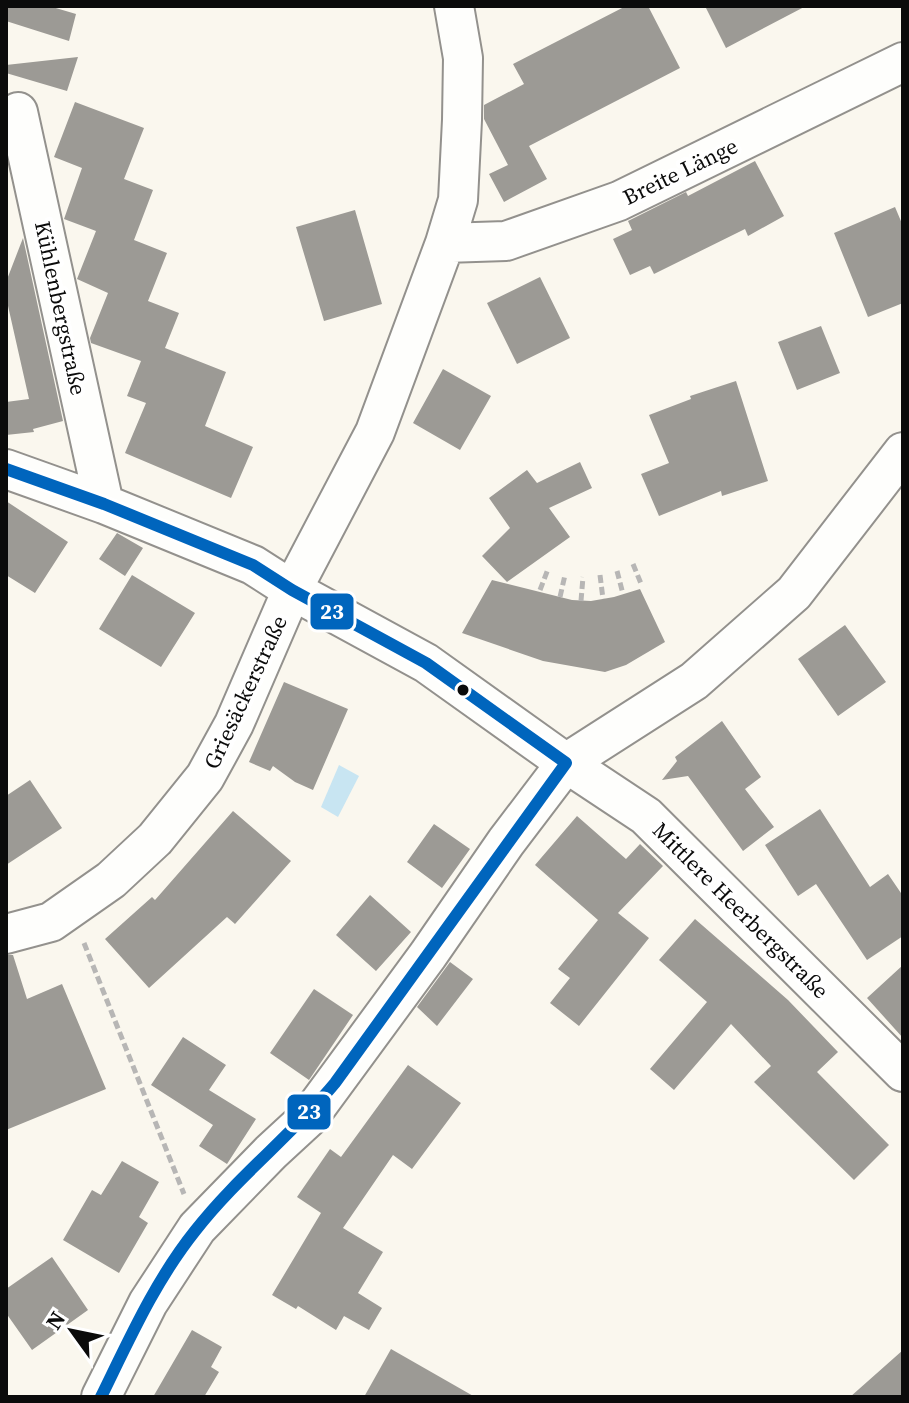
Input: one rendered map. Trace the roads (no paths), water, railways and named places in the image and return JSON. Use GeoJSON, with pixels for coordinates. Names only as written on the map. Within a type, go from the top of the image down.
{"type":"FeatureCollection","features":[{"type":"Feature","properties":{"kind":"street","name":"Griesäckerstraße"},"geometry":{"type":"LineString","coordinates":[[6,934],[51,922],[111,880],[155,839],[205,777],[234,724],[292,590],[375,432],[458,200],[463,58],[454,6]]}},
{"type":"Feature","properties":{"kind":"street","name":"Breite Länge"},"geometry":{"type":"LineString","coordinates":[[445,243],[506,241],[619,201],[903,62]]}},
{"type":"Feature","properties":{"kind":"street","name":"Kühlenbergstraße"},"geometry":{"type":"LineString","coordinates":[[18,112],[104,504]]}},
{"type":"Feature","properties":{"kind":"street"},"geometry":{"type":"LineString","coordinates":[[101,1397],[148,1303],[197,1228],[309,1117],[566,763],[694,681],[794,593],[903,452]]}},
{"type":"Feature","properties":{"kind":"street"},"geometry":{"type":"LineString","coordinates":[[6,469],[104,504],[253,565],[292,590],[426,663],[566,763]]}},
{"type":"Feature","properties":{"kind":"street","name":"Mittlere Heerbergstraße"},"geometry":{"type":"LineString","coordinates":[[566,763],[646,816],[903,1072]]}},
{"type":"Feature","properties":{"kind":"water"},"geometry":{"type":"Polygon","coordinates":[[[339,765],[359,776],[338,817],[321,807],[339,765]]]}}]}
